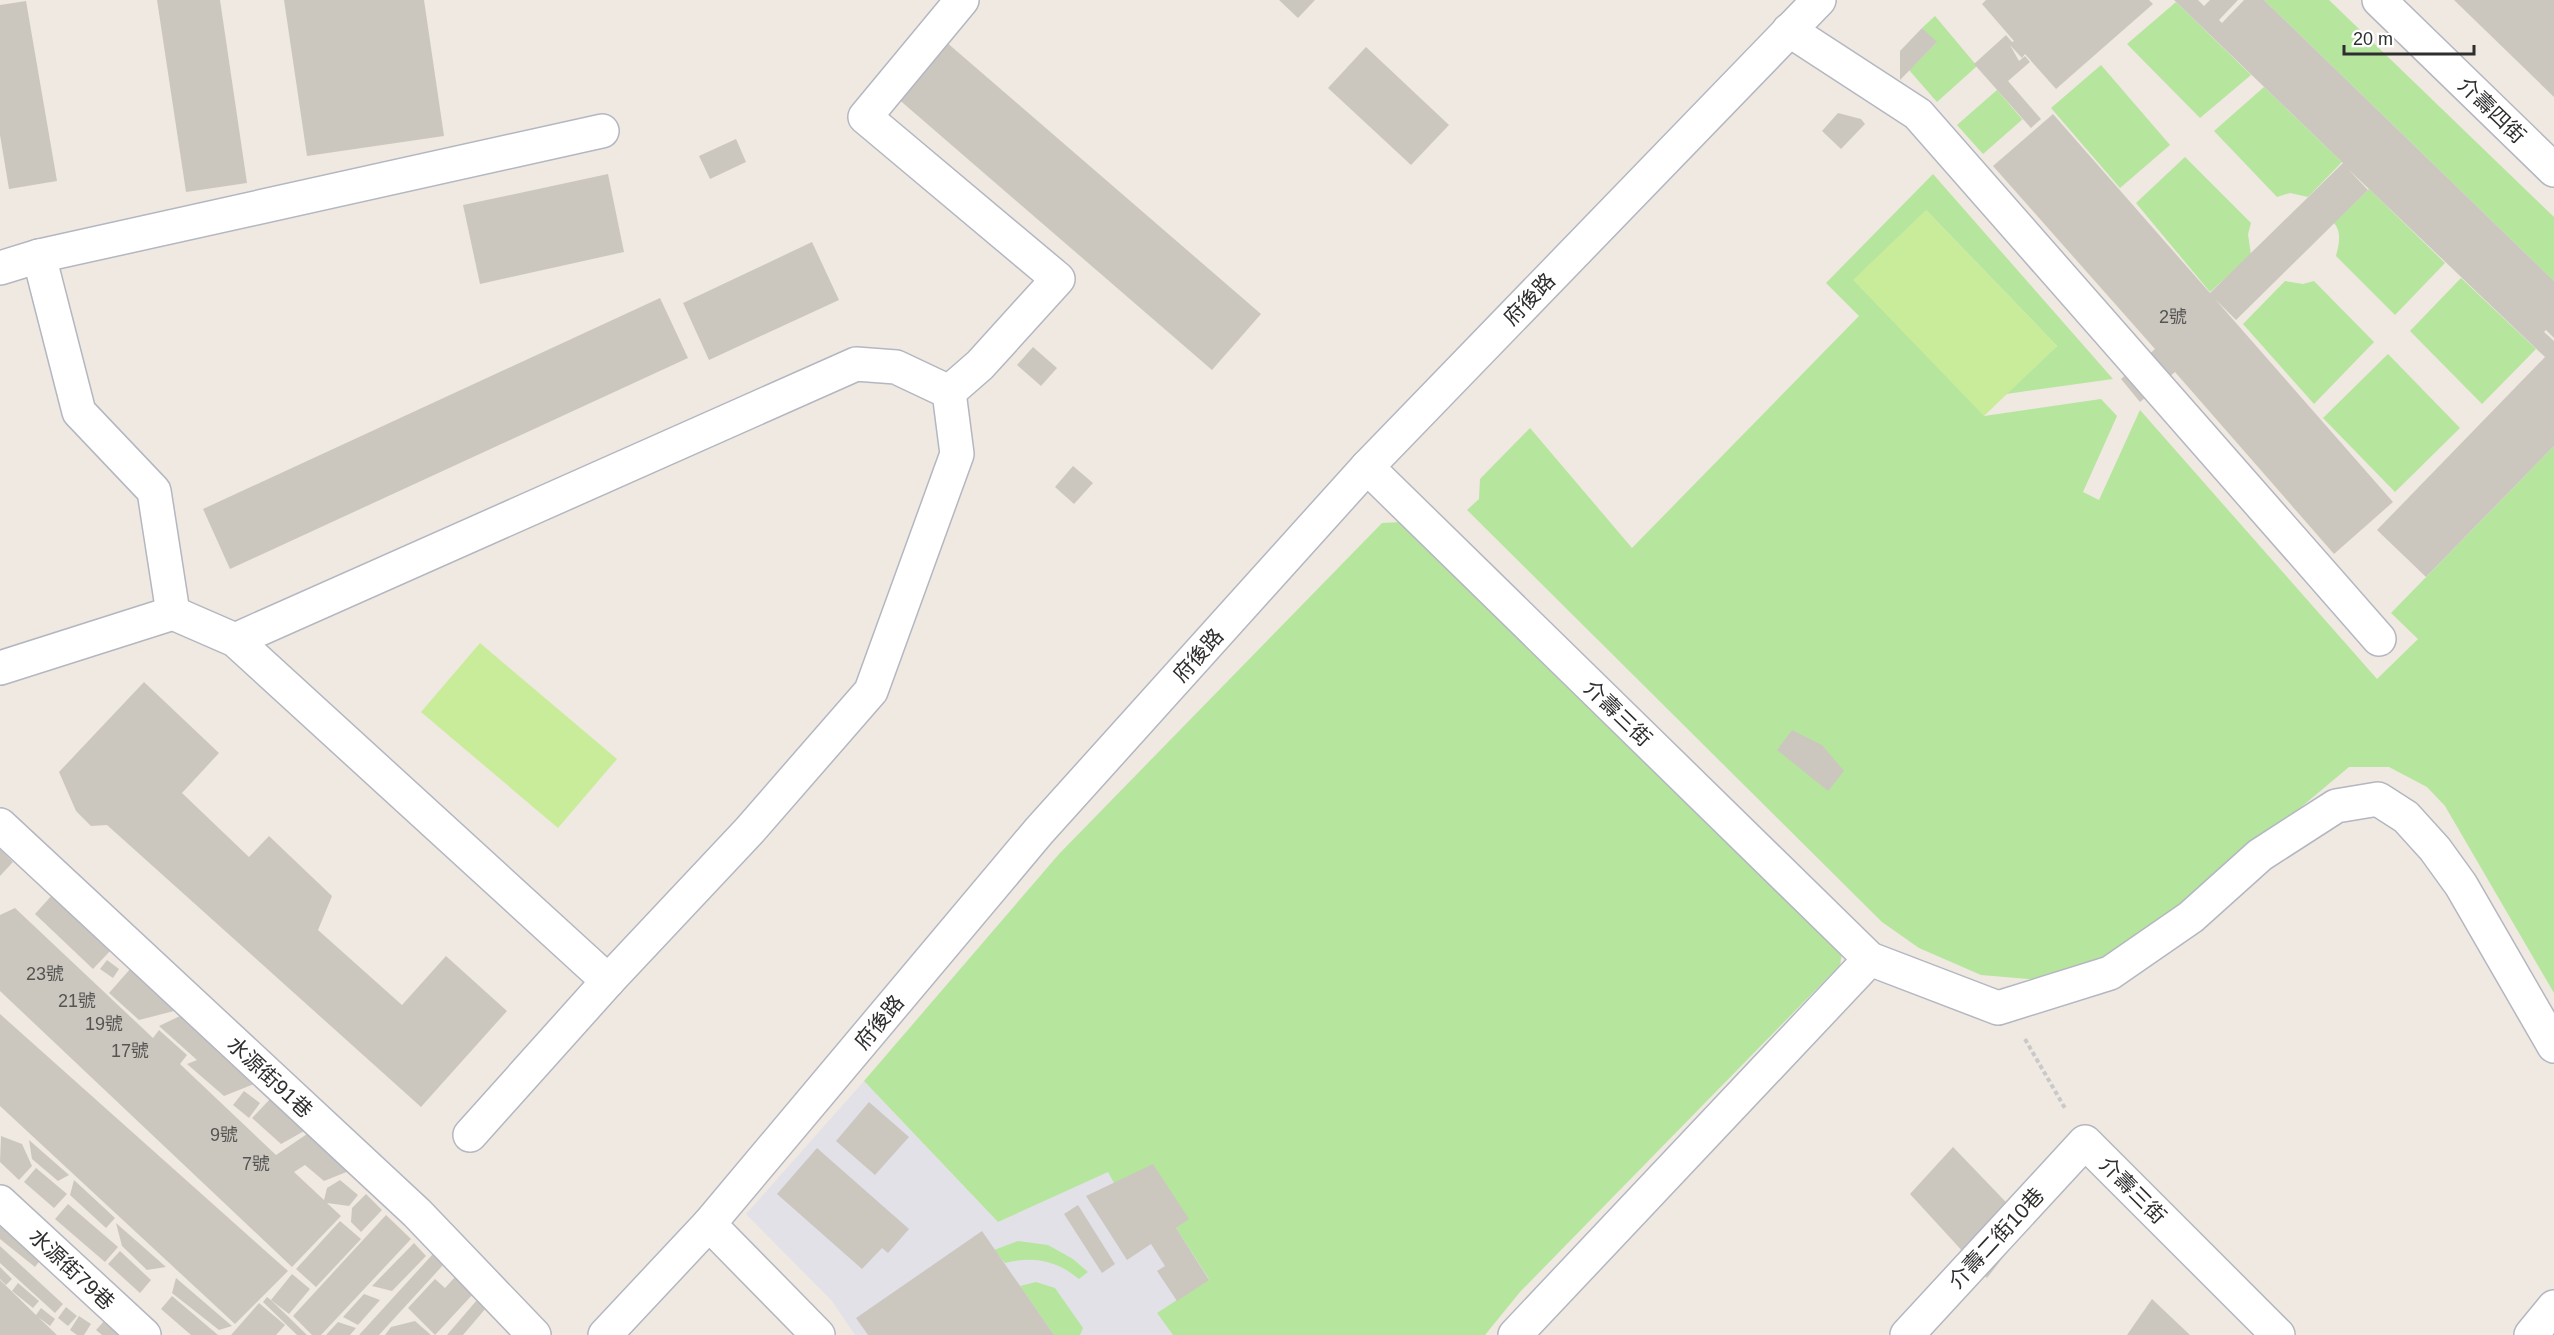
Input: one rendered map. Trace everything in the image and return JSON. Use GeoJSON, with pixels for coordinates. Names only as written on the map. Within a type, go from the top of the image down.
{"type":"FeatureCollection","features":[{"type":"Feature","properties":{"kind":"street"},"geometry":{"type":"LineString","coordinates":[[949,392],[980,365],[1058,279],[865,117],[962,0]]}},
{"type":"Feature","properties":{"kind":"street","name":"府後路"},"geometry":{"type":"LineString","coordinates":[[605,1335],[710,1224],[1040,831],[1367,467],[1819,0]]}},
{"type":"Feature","properties":{"kind":"street","name":"介壽四街"},"geometry":{"type":"LineString","coordinates":[[2379,0],[2554,170]]}},
{"type":"Feature","properties":{"kind":"street"},"geometry":{"type":"LineString","coordinates":[[1789,30],[1918,114],[2379,639]]}},
{"type":"Feature","properties":{"kind":"street"},"geometry":{"type":"LineString","coordinates":[[0,268],[39,256],[602,131]]}},
{"type":"Feature","properties":{"kind":"street"},"geometry":{"type":"LineString","coordinates":[[39,256],[79,412],[154,491],[173,613]]}},
{"type":"Feature","properties":{"kind":"street"},"geometry":{"type":"LineString","coordinates":[[235,640],[856,364],[896,367],[949,392]]}},
{"type":"Feature","properties":{"kind":"street"},"geometry":{"type":"LineString","coordinates":[[470,1135],[608,981],[749,831],[871,691],[957,454],[949,392]]}},
{"type":"Feature","properties":{"kind":"street","name":"介壽三街"},"geometry":{"type":"LineString","coordinates":[[1367,467],[1870,959]]}},
{"type":"Feature","properties":{"kind":"street"},"geometry":{"type":"LineString","coordinates":[[0,668],[173,613],[235,640],[428,819],[608,981]]}},
{"type":"Feature","properties":{"kind":"street"},"geometry":{"type":"LineString","coordinates":[[1515,1335],[1870,959],[1998,1008],[2110,973],[2191,917],[2260,855],[2336,806],[2378,799],[2406,817],[2435,849],[2461,885],[2554,1047]]}},
{"type":"Feature","properties":{"kind":"street","name":"水源街91巷"},"geometry":{"type":"LineString","coordinates":[[0,825],[417,1213],[534,1335]]}},
{"type":"Feature","properties":{"kind":"street","name":"介壽三街"},"geometry":{"type":"LineString","coordinates":[[2085,1142],[2273,1333]]}},
{"type":"Feature","properties":{"kind":"street","name":"介壽二街10巷"},"geometry":{"type":"LineString","coordinates":[[1907,1335],[2085,1142]]}},
{"type":"Feature","properties":{"kind":"street","name":"水源街79巷"},"geometry":{"type":"LineString","coordinates":[[0,1203],[144,1335]]}},
{"type":"Feature","properties":{"kind":"street"},"geometry":{"type":"LineString","coordinates":[[710,1224],[818,1335]]}},
{"type":"Feature","properties":{"kind":"street"},"geometry":{"type":"LineString","coordinates":[[2531,1335],[2554,1307]]}},
{"type":"Feature","properties":{"kind":"path","name":"介壽三街"},"geometry":{"type":"LineString","coordinates":[[2022,1033],[2085,1142]]}},
{"type":"Feature","properties":{"kind":"shaded area"},"geometry":{"type":"Polygon","coordinates":[[[864,1081],[998,1222],[1108,1171],[1114,1183],[1153,1164],[1264,1335],[855,1335],[832,1301],[746,1214],[864,1081]]]}},
{"type":"Feature","properties":{"kind":"green space"},"geometry":{"type":"Polygon","coordinates":[[[2264,0],[2329,0],[2554,217],[2554,281],[2264,0]]]}},
{"type":"Feature","properties":{"kind":"green space"},"geometry":{"type":"Polygon","coordinates":[[[2176,2],[2251,75],[2200,118],[2127,44],[2176,2]]]}},
{"type":"Feature","properties":{"kind":"green space"},"geometry":{"type":"Polygon","coordinates":[[[1935,16],[1977,66],[1937,102],[1909,70],[1936,43],[1922,28],[1935,16]]]}},
{"type":"Feature","properties":{"kind":"green space"},"geometry":{"type":"Polygon","coordinates":[[[2101,65],[2170,145],[2120,188],[2051,108],[2101,65]]]}},
{"type":"Feature","properties":{"kind":"green space"},"geometry":{"type":"Polygon","coordinates":[[[2264,87],[2342,162],[2308,197],[2290,193],[2277,197],[2214,131],[2264,87]]]}},
{"type":"Feature","properties":{"kind":"green space"},"geometry":{"type":"Polygon","coordinates":[[[1997,90],[2022,119],[2024,118],[1983,154],[1957,125],[1997,90]]]}},
{"type":"Feature","properties":{"kind":"green space"},"geometry":{"type":"Polygon","coordinates":[[[2185,157],[2251,223],[2248,234],[2251,255],[2210,292],[2136,203],[2185,157]]]}},
{"type":"Feature","properties":{"kind":"green space"},"geometry":{"type":"Polygon","coordinates":[[[1933,174],[2113,379],[2006,394],[2057,346],[1926,210],[1984,416],[2101,399],[2117,416],[2083,492],[2099,500],[2140,410],[2377,679],[2418,639],[2391,613],[2554,446],[2554,993],[2445,806],[2427,787],[2389,767],[2349,767],[2219,876],[2089,968],[2040,980],[1981,975],[1919,948],[1882,922],[1467,510],[1479,499],[1480,479],[1530,428],[1632,548],[1859,316],[1826,283],[1933,174]]]}},
{"type":"Feature","properties":{"kind":"green space"},"geometry":{"type":"Polygon","coordinates":[[[2369,189],[2445,263],[2395,315],[2336,256],[2339,234],[2334,223],[2369,189]]]}},
{"type":"Feature","properties":{"kind":"green space"},"geometry":{"type":"Polygon","coordinates":[[[1926,210],[2057,346],[1984,416],[1853,280],[1926,210]]]}},
{"type":"Feature","properties":{"kind":"green space"},"geometry":{"type":"Polygon","coordinates":[[[2461,278],[2536,349],[2482,404],[2410,331],[2461,278]]]}},
{"type":"Feature","properties":{"kind":"green space"},"geometry":{"type":"Polygon","coordinates":[[[2285,281],[2303,284],[2314,281],[2374,342],[2314,404],[2243,324],[2285,281]]]}},
{"type":"Feature","properties":{"kind":"green space"},"geometry":{"type":"Polygon","coordinates":[[[2388,354],[2460,428],[2395,492],[2323,418],[2388,354]]]}},
{"type":"Feature","properties":{"kind":"green space"},"geometry":{"type":"Polygon","coordinates":[[[1402,522],[1844,942],[1840,965],[1520,1292],[1485,1335],[1173,1335],[1157,1313],[1209,1279],[1176,1228],[1188,1219],[1114,1183],[1108,1172],[998,1222],[864,1081],[1059,854],[1382,523],[1402,522]]]}},
{"type":"Feature","properties":{"kind":"green space"},"geometry":{"type":"Polygon","coordinates":[[[480,643],[617,759],[558,828],[421,712],[480,643]]]}},
{"type":"Feature","properties":{"kind":"green space"},"geometry":{"type":"Polygon","coordinates":[[[1018,1241],[1048,1245],[1073,1259],[1088,1272],[1079,1279],[1062,1268],[1044,1261],[1025,1260],[1005,1263],[994,1250],[1018,1241]]]}},
{"type":"Feature","properties":{"kind":"green space"},"geometry":{"type":"Polygon","coordinates":[[[1036,1282],[1055,1288],[1083,1328],[1080,1335],[1054,1335],[1020,1286],[1036,1282]]]}},
{"type":"Feature","properties":{"kind":"building"},"geometry":{"type":"Polygon","coordinates":[[[157,0],[220,0],[247,183],[186,192],[157,0]]]}},
{"type":"Feature","properties":{"kind":"building"},"geometry":{"type":"Polygon","coordinates":[[[284,0],[424,0],[444,136],[307,156],[284,0]]]}},
{"type":"Feature","properties":{"kind":"building"},"geometry":{"type":"Polygon","coordinates":[[[1279,0],[1315,0],[1298,18],[1279,0]]]}},
{"type":"Feature","properties":{"kind":"building"},"geometry":{"type":"Polygon","coordinates":[[[1986,0],[2149,0],[2153,4],[2056,89],[2025,54],[2022,58],[2010,45],[2019,61],[2025,56],[2030,62],[2008,81],[2041,119],[2031,128],[1974,64],[2006,35],[2012,42],[2014,41],[1982,4],[1986,0]]]}},
{"type":"Feature","properties":{"kind":"building"},"geometry":{"type":"Polygon","coordinates":[[[2174,0],[2198,0],[2204,6],[2210,0],[2238,0],[2219,20],[2222,23],[2244,0],[2264,0],[2554,281],[2554,338],[2546,330],[2544,332],[2554,341],[2554,446],[2426,577],[2377,530],[2545,357],[2348,169],[2368,190],[2236,320],[2215,299],[2393,502],[2334,554],[2175,372],[2140,402],[2121,379],[2155,349],[1993,166],[2053,114],[2210,293],[2343,163],[2174,0]]]}},
{"type":"Feature","properties":{"kind":"building"},"geometry":{"type":"Polygon","coordinates":[[[2454,0],[2554,0],[2554,97],[2454,0]]]}},
{"type":"Feature","properties":{"kind":"building"},"geometry":{"type":"Polygon","coordinates":[[[26,1],[57,181],[9,189],[0,135],[0,5],[26,1]]]}},
{"type":"Feature","properties":{"kind":"building"},"geometry":{"type":"Polygon","coordinates":[[[1922,28],[1937,42],[1900,80],[1900,51],[1922,28]]]}},
{"type":"Feature","properties":{"kind":"building"},"geometry":{"type":"Polygon","coordinates":[[[945,41],[1261,314],[1212,370],[896,97],[945,41]]]}},
{"type":"Feature","properties":{"kind":"building"},"geometry":{"type":"Polygon","coordinates":[[[1366,47],[1449,125],[1411,165],[1328,88],[1366,47]]]}},
{"type":"Feature","properties":{"kind":"building"},"geometry":{"type":"Polygon","coordinates":[[[1838,113],[1861,119],[1865,124],[1841,149],[1822,131],[1838,113]]]}},
{"type":"Feature","properties":{"kind":"building"},"geometry":{"type":"Polygon","coordinates":[[[736,139],[746,162],[710,179],[699,156],[736,139]]]}},
{"type":"Feature","properties":{"kind":"building"},"geometry":{"type":"Polygon","coordinates":[[[608,174],[624,252],[480,284],[463,205],[608,174]]]}},
{"type":"Feature","properties":{"kind":"building"},"geometry":{"type":"Polygon","coordinates":[[[812,242],[839,300],[709,360],[683,303],[812,242]]]}},
{"type":"Feature","properties":{"kind":"building"},"geometry":{"type":"Polygon","coordinates":[[[660,298],[688,358],[230,569],[203,509],[660,298]]]}},
{"type":"Feature","properties":{"kind":"building"},"geometry":{"type":"Polygon","coordinates":[[[1033,347],[1057,368],[1041,386],[1017,365],[1033,347]]]}},
{"type":"Feature","properties":{"kind":"building"},"geometry":{"type":"Polygon","coordinates":[[[1073,466],[1093,483],[1074,504],[1055,487],[1073,466]]]}},
{"type":"Feature","properties":{"kind":"building"},"geometry":{"type":"Polygon","coordinates":[[[144,682],[219,753],[182,793],[249,857],[269,836],[332,896],[318,930],[402,1005],[446,956],[507,1011],[421,1107],[107,825],[91,826],[76,811],[59,772],[144,682]]]}},
{"type":"Feature","properties":{"kind":"building"},"geometry":{"type":"Polygon","coordinates":[[[1792,730],[1822,745],[1844,771],[1828,791],[1777,750],[1792,730]]]}},
{"type":"Feature","properties":{"kind":"building"},"geometry":{"type":"Polygon","coordinates":[[[0,849],[13,862],[0,876],[0,849]]]}},
{"type":"Feature","properties":{"kind":"building"},"geometry":{"type":"Polygon","coordinates":[[[53,894],[112,949],[93,969],[35,914],[53,894]]]}},
{"type":"Feature","properties":{"kind":"building"},"geometry":{"type":"Polygon","coordinates":[[[15,908],[153,1038],[159,1030],[187,1055],[180,1064],[276,1155],[307,1134],[349,1171],[324,1181],[305,1165],[294,1172],[324,1200],[327,1188],[340,1180],[358,1195],[349,1206],[327,1203],[341,1216],[292,1267],[0,991],[0,915],[15,908]]]}},
{"type":"Feature","properties":{"kind":"building"},"geometry":{"type":"Polygon","coordinates":[[[107,960],[119,969],[113,978],[100,969],[107,960]]]}},
{"type":"Feature","properties":{"kind":"building"},"geometry":{"type":"Polygon","coordinates":[[[131,968],[178,1010],[139,1020],[109,993],[131,968]]]}},
{"type":"Feature","properties":{"kind":"building"},"geometry":{"type":"Polygon","coordinates":[[[0,1014],[288,1271],[235,1324],[0,1106],[0,1014]]]}},
{"type":"Feature","properties":{"kind":"building"},"geometry":{"type":"Polygon","coordinates":[[[180,1016],[254,1084],[224,1096],[187,1064],[197,1060],[159,1026],[180,1016]]]}},
{"type":"Feature","properties":{"kind":"building"},"geometry":{"type":"Polygon","coordinates":[[[244,1091],[260,1103],[249,1118],[233,1105],[244,1091]]]}},
{"type":"Feature","properties":{"kind":"building"},"geometry":{"type":"Polygon","coordinates":[[[271,1098],[306,1130],[281,1144],[252,1118],[271,1098]]]}},
{"type":"Feature","properties":{"kind":"building"},"geometry":{"type":"Polygon","coordinates":[[[869,1102],[909,1137],[875,1175],[836,1141],[869,1102]]]}},
{"type":"Feature","properties":{"kind":"building"},"geometry":{"type":"Polygon","coordinates":[[[1,1136],[22,1144],[32,1166],[19,1180],[0,1162],[1,1136]]]}},
{"type":"Feature","properties":{"kind":"building"},"geometry":{"type":"Polygon","coordinates":[[[29,1140],[69,1175],[58,1181],[32,1159],[29,1140]]]}},
{"type":"Feature","properties":{"kind":"building"},"geometry":{"type":"Polygon","coordinates":[[[1953,1147],[2028,1225],[1987,1278],[1910,1194],[1953,1147]]]}},
{"type":"Feature","properties":{"kind":"building"},"geometry":{"type":"Polygon","coordinates":[[[817,1148],[909,1229],[888,1253],[882,1248],[862,1269],[777,1194],[817,1148]]]}},
{"type":"Feature","properties":{"kind":"building"},"geometry":{"type":"Polygon","coordinates":[[[1153,1164],[1189,1219],[1176,1228],[1209,1280],[1177,1301],[1157,1271],[1165,1266],[1151,1244],[1127,1260],[1086,1196],[1153,1164]]]}},
{"type":"Feature","properties":{"kind":"building"},"geometry":{"type":"Polygon","coordinates":[[[36,1168],[67,1194],[54,1208],[24,1182],[36,1168]]]}},
{"type":"Feature","properties":{"kind":"building"},"geometry":{"type":"Polygon","coordinates":[[[74,1180],[115,1218],[106,1228],[70,1195],[74,1180]]]}},
{"type":"Feature","properties":{"kind":"building"},"geometry":{"type":"Polygon","coordinates":[[[366,1194],[382,1210],[361,1232],[351,1222],[352,1208],[366,1194]]]}},
{"type":"Feature","properties":{"kind":"building"},"geometry":{"type":"Polygon","coordinates":[[[68,1204],[118,1247],[105,1262],[55,1219],[68,1204]]]}},
{"type":"Feature","properties":{"kind":"building"},"geometry":{"type":"Polygon","coordinates":[[[1078,1205],[1115,1264],[1102,1273],[1064,1214],[1078,1205]]]}},
{"type":"Feature","properties":{"kind":"building"},"geometry":{"type":"Polygon","coordinates":[[[386,1215],[411,1239],[321,1335],[312,1335],[293,1316],[386,1215]]]}},
{"type":"Feature","properties":{"kind":"building"},"geometry":{"type":"Polygon","coordinates":[[[340,1221],[361,1239],[316,1287],[296,1269],[340,1221]]]}},
{"type":"Feature","properties":{"kind":"building"},"geometry":{"type":"Polygon","coordinates":[[[116,1223],[166,1267],[147,1270],[122,1246],[116,1223]]]}},
{"type":"Feature","properties":{"kind":"building"},"geometry":{"type":"Polygon","coordinates":[[[0,1226],[41,1259],[35,1267],[0,1239],[0,1226]]]}},
{"type":"Feature","properties":{"kind":"building"},"geometry":{"type":"Polygon","coordinates":[[[982,1231],[1054,1335],[868,1335],[856,1318],[982,1231]]]}},
{"type":"Feature","properties":{"kind":"building"},"geometry":{"type":"Polygon","coordinates":[[[414,1243],[426,1256],[392,1291],[372,1286],[414,1243]]]}},
{"type":"Feature","properties":{"kind":"building"},"geometry":{"type":"Polygon","coordinates":[[[0,1246],[63,1304],[55,1313],[0,1263],[0,1246]]]}},
{"type":"Feature","properties":{"kind":"building"},"geometry":{"type":"Polygon","coordinates":[[[120,1251],[151,1280],[140,1293],[108,1264],[120,1251]]]}},
{"type":"Feature","properties":{"kind":"building"},"geometry":{"type":"Polygon","coordinates":[[[433,1254],[444,1264],[379,1335],[359,1335],[433,1254]]]}},
{"type":"Feature","properties":{"kind":"building"},"geometry":{"type":"Polygon","coordinates":[[[0,1267],[12,1279],[6,1285],[0,1279],[0,1267]]]}},
{"type":"Feature","properties":{"kind":"building"},"geometry":{"type":"Polygon","coordinates":[[[292,1274],[310,1289],[289,1314],[271,1300],[292,1274]]]}},
{"type":"Feature","properties":{"kind":"building"},"geometry":{"type":"Polygon","coordinates":[[[456,1276],[474,1293],[435,1335],[408,1308],[435,1279],[445,1288],[456,1276]]]}},
{"type":"Feature","properties":{"kind":"building"},"geometry":{"type":"Polygon","coordinates":[[[176,1278],[232,1326],[219,1330],[172,1293],[176,1278]]]}},
{"type":"Feature","properties":{"kind":"building"},"geometry":{"type":"Polygon","coordinates":[[[0,1280],[36,1315],[41,1308],[55,1319],[50,1326],[38,1317],[57,1335],[0,1335],[0,1280]]]}},
{"type":"Feature","properties":{"kind":"building"},"geometry":{"type":"Polygon","coordinates":[[[18,1283],[39,1301],[33,1308],[12,1291],[18,1283]]]}},
{"type":"Feature","properties":{"kind":"building"},"geometry":{"type":"Polygon","coordinates":[[[364,1294],[380,1300],[358,1325],[343,1317],[364,1294]]]}},
{"type":"Feature","properties":{"kind":"building"},"geometry":{"type":"Polygon","coordinates":[[[172,1296],[218,1335],[191,1335],[161,1309],[172,1296]]]}},
{"type":"Feature","properties":{"kind":"building"},"geometry":{"type":"Polygon","coordinates":[[[267,1297],[307,1335],[297,1335],[263,1302],[267,1297]]]}},
{"type":"Feature","properties":{"kind":"building"},"geometry":{"type":"Polygon","coordinates":[[[2152,1299],[2190,1335],[2127,1335],[2152,1299]]]}},
{"type":"Feature","properties":{"kind":"building"},"geometry":{"type":"Polygon","coordinates":[[[477,1300],[486,1308],[463,1335],[447,1335],[477,1300]]]}},
{"type":"Feature","properties":{"kind":"building"},"geometry":{"type":"Polygon","coordinates":[[[259,1303],[285,1325],[276,1335],[231,1335],[259,1303]]]}},
{"type":"Feature","properties":{"kind":"building"},"geometry":{"type":"Polygon","coordinates":[[[66,1307],[77,1316],[68,1326],[58,1318],[66,1307]]]}},
{"type":"Feature","properties":{"kind":"building"},"geometry":{"type":"Polygon","coordinates":[[[79,1316],[91,1324],[84,1335],[77,1335],[70,1330],[79,1316]]]}},
{"type":"Feature","properties":{"kind":"building"},"geometry":{"type":"Polygon","coordinates":[[[106,1319],[125,1335],[102,1335],[96,1330],[106,1319]]]}},
{"type":"Feature","properties":{"kind":"building"},"geometry":{"type":"Polygon","coordinates":[[[415,1321],[431,1335],[385,1335],[391,1327],[415,1321]]]}},
{"type":"Feature","properties":{"kind":"building"},"geometry":{"type":"Polygon","coordinates":[[[338,1322],[356,1328],[350,1335],[326,1335],[338,1322]]]}}]}
